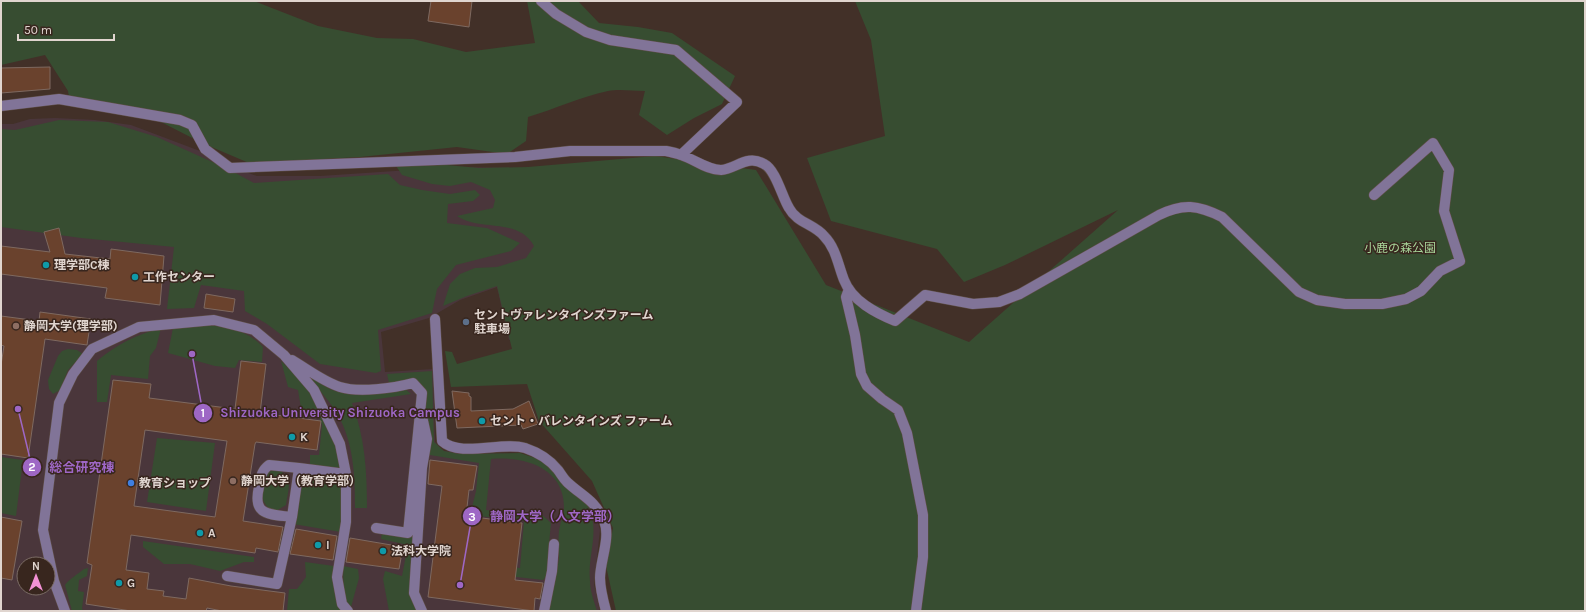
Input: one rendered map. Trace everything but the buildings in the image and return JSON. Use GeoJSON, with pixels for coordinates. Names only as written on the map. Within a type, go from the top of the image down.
{"type":"FeatureCollection","features":[{"type":"Feature","properties":{"kind":"street"},"geometry":{"type":"LineString","coordinates":[[541,1],[556,14],[586,32],[610,40],[676,50],[737,102],[681,155]]}},
{"type":"Feature","properties":{"kind":"street"},"geometry":{"type":"LineString","coordinates":[[1,106],[59,99],[180,120],[192,125],[205,149],[230,168],[515,157],[570,151],[666,151],[681,155],[712,169],[721,170],[742,162],[756,161],[765,164],[771,169],[788,208],[796,218],[824,235],[831,245],[848,289],[874,312],[895,321],[925,295],[973,304],[999,302],[1020,294],[1173,207],[1193,206],[1208,210],[1222,217],[1299,292],[1317,300],[1345,304],[1382,304],[1406,299],[1421,291],[1440,271],[1460,261],[1444,211],[1449,170],[1433,143],[1374,194]]}},
{"type":"Feature","properties":{"kind":"street"},"geometry":{"type":"LineString","coordinates":[[848,289],[846,298],[855,335],[861,374],[867,386],[898,410],[907,433],[923,515],[923,557],[916,611]]}},
{"type":"Feature","properties":{"kind":"street"},"geometry":{"type":"LineString","coordinates":[[435,319],[442,442],[447,446],[458,448],[524,448],[540,455],[557,469],[565,481],[593,502],[604,522],[606,531],[600,578],[602,599],[606,611]]}},
{"type":"Feature","properties":{"kind":"street"},"geometry":{"type":"LineString","coordinates":[[65,611],[54,581],[43,530],[59,403],[73,374],[92,348],[139,327],[214,320],[254,330],[284,355],[314,390],[340,444],[346,474],[346,522],[337,577],[342,604],[348,611]]}},
{"type":"Feature","properties":{"kind":"street"},"geometry":{"type":"LineString","coordinates":[[284,355],[341,387],[366,389],[398,387],[413,383],[422,393],[408,533],[376,528]]}},
{"type":"Feature","properties":{"kind":"street"},"geometry":{"type":"LineString","coordinates":[[420,402],[427,439],[422,468],[414,592],[422,611]]}},
{"type":"Feature","properties":{"kind":"street"},"geometry":{"type":"LineString","coordinates":[[292,517],[269,514],[261,510],[256,499],[262,471],[268,465],[346,474]]}},
{"type":"Feature","properties":{"kind":"street"},"geometry":{"type":"LineString","coordinates":[[227,576],[277,584],[292,517],[299,468]]}},
{"type":"Feature","properties":{"kind":"street"},"geometry":{"type":"LineString","coordinates":[[544,611],[552,571],[554,544]]}},
{"type":"Feature","properties":{"kind":"shaded area"},"geometry":{"type":"Polygon","coordinates":[[[55,118],[95,120],[131,125],[200,151],[218,162],[257,176],[320,176],[455,167],[523,168],[569,328],[509,340],[497,287],[460,300],[429,318],[381,332],[385,372],[433,369],[435,442],[444,451],[460,453],[521,454],[541,460],[587,504],[597,519],[600,530],[594,584],[600,611],[1,611],[1,124],[13,124],[30,119],[55,118]]]}},
{"type":"Feature","properties":{"kind":"green space"},"geometry":{"type":"Polygon","coordinates":[[[1,1],[254,1],[318,26],[377,38],[413,39],[466,52],[535,43],[527,1],[578,1],[599,23],[638,27],[672,33],[735,76],[722,104],[694,118],[667,135],[639,115],[645,91],[612,90],[587,96],[528,117],[526,141],[507,154],[457,147],[360,157],[249,163],[202,143],[163,123],[111,106],[70,103],[68,91],[45,55],[1,65],[1,1]]]}},
{"type":"Feature","properties":{"kind":"green space","name":"小鹿の森公園"},"geometry":{"type":"Polygon","coordinates":[[[855,1],[1585,1],[1585,611],[616,611],[606,566],[613,528],[592,481],[539,421],[527,384],[451,387],[445,351],[452,352],[457,364],[512,349],[497,286],[443,306],[450,284],[460,274],[475,268],[497,267],[526,258],[534,246],[527,237],[518,231],[509,228],[466,221],[457,216],[493,208],[495,200],[490,190],[471,182],[450,186],[432,184],[402,175],[396,166],[447,165],[479,168],[528,167],[655,156],[756,170],[826,285],[969,342],[1118,210],[1005,265],[964,282],[937,249],[831,221],[807,158],[885,136],[871,40],[855,1]]]}},
{"type":"Feature","properties":{"kind":"green space"},"geometry":{"type":"Polygon","coordinates":[[[59,120],[108,122],[157,137],[228,169],[254,183],[388,174],[400,185],[422,190],[450,194],[475,190],[480,195],[473,201],[448,204],[447,223],[487,228],[520,243],[511,251],[456,265],[437,289],[432,313],[378,330],[381,371],[376,373],[320,364],[267,324],[245,311],[244,291],[201,285],[194,308],[167,309],[174,247],[81,238],[1,227],[1,129],[15,130],[59,120]]]}},
{"type":"Feature","properties":{"kind":"green space"},"geometry":{"type":"Polygon","coordinates":[[[201,325],[218,326],[242,332],[250,336],[263,347],[262,362],[239,360],[235,368],[215,366],[168,353],[173,328],[201,325]]]}},
{"type":"Feature","properties":{"kind":"green space"},"geometry":{"type":"Polygon","coordinates":[[[161,328],[156,348],[150,356],[148,379],[111,375],[107,402],[97,402],[97,361],[127,341],[161,328]]]}},
{"type":"Feature","properties":{"kind":"green space"},"geometry":{"type":"Polygon","coordinates":[[[68,349],[77,350],[83,354],[68,370],[60,390],[53,394],[49,389],[48,380],[58,356],[62,351],[68,349]]]}},
{"type":"Feature","properties":{"kind":"green space"},"geometry":{"type":"Polygon","coordinates":[[[281,361],[298,377],[312,395],[334,439],[339,460],[339,468],[310,465],[310,455],[319,455],[322,425],[318,415],[302,414],[298,390],[288,387],[281,361]]]}},
{"type":"Feature","properties":{"kind":"green space"},"geometry":{"type":"Polygon","coordinates":[[[432,371],[434,442],[444,451],[459,454],[520,453],[541,460],[586,503],[591,512],[593,522],[594,532],[590,561],[590,581],[591,592],[597,611],[546,611],[549,606],[558,564],[559,531],[564,507],[562,493],[557,482],[549,473],[528,462],[491,459],[486,510],[528,515],[537,510],[551,523],[548,574],[543,580],[492,574],[473,563],[520,568],[524,521],[479,516],[477,530],[467,528],[476,491],[479,463],[430,455],[424,413],[425,388],[413,379],[389,383],[387,374],[432,371]]]}},
{"type":"Feature","properties":{"kind":"green space"},"geometry":{"type":"Polygon","coordinates":[[[306,374],[330,389],[348,394],[358,395],[404,388],[411,394],[352,403],[360,429],[364,455],[367,508],[355,508],[353,464],[349,442],[341,421],[330,403],[306,374]]]}},
{"type":"Feature","properties":{"kind":"green space"},"geometry":{"type":"Polygon","coordinates":[[[157,438],[215,443],[206,511],[147,502],[157,438]]]}},
{"type":"Feature","properties":{"kind":"green space"},"geometry":{"type":"Polygon","coordinates":[[[1,457],[23,460],[16,516],[1,513],[1,457]]]}},
{"type":"Feature","properties":{"kind":"green space"},"geometry":{"type":"Polygon","coordinates":[[[274,470],[279,470],[287,477],[289,489],[286,505],[276,511],[266,506],[262,496],[262,490],[264,479],[267,474],[274,470]]]}},
{"type":"Feature","properties":{"kind":"green space"},"geometry":{"type":"Polygon","coordinates":[[[301,472],[342,477],[341,532],[293,524],[301,472]]]}},
{"type":"Feature","properties":{"kind":"green space"},"geometry":{"type":"Polygon","coordinates":[[[411,513],[418,611],[389,611],[383,579],[385,571],[402,576],[408,545],[381,539],[382,531],[409,534],[411,513]]]}},
{"type":"Feature","properties":{"kind":"green space"},"geometry":{"type":"Polygon","coordinates":[[[143,541],[254,557],[254,562],[244,562],[220,571],[190,564],[164,564],[143,547],[143,541]]]}},
{"type":"Feature","properties":{"kind":"green space"},"geometry":{"type":"Polygon","coordinates":[[[305,562],[334,566],[335,596],[342,611],[287,611],[289,589],[297,589],[306,577],[305,562]]]}},
{"type":"Feature","properties":{"kind":"green space"},"geometry":{"type":"Polygon","coordinates":[[[343,566],[358,569],[359,578],[351,607],[344,599],[343,566]]]}},
{"type":"Feature","properties":{"kind":"green space"},"geometry":{"type":"Polygon","coordinates":[[[88,568],[87,576],[79,580],[78,591],[84,592],[82,609],[85,611],[72,611],[65,585],[71,578],[88,568]]]}},
{"type":"Feature","properties":{"kind":"place","name":"理学部C棟"},"geometry":{"type":"Point","coordinates":[46,265]}},
{"type":"Feature","properties":{"kind":"place","name":"工作センター"},"geometry":{"type":"Point","coordinates":[135,277]}},
{"type":"Feature","properties":{"kind":"place","name":"セントヴァレンタインズファーム 駐車場"},"geometry":{"type":"Point","coordinates":[466,322]}},
{"type":"Feature","properties":{"kind":"place","name":"静岡大学(理学部)"},"geometry":{"type":"Point","coordinates":[16,326]}},
{"type":"Feature","properties":{"kind":"place","name":"Shizuoka University Shizuoka Campus"},"geometry":{"type":"Point","coordinates":[192,354]}},
{"type":"Feature","properties":{"kind":"place","name":"総合研究棟"},"geometry":{"type":"Point","coordinates":[18,409]}},
{"type":"Feature","properties":{"kind":"place","name":"セント・バレンタインズ ファーム"},"geometry":{"type":"Point","coordinates":[482,421]}},
{"type":"Feature","properties":{"kind":"place","name":"K"},"geometry":{"type":"Point","coordinates":[292,437]}},
{"type":"Feature","properties":{"kind":"place","name":"静岡大学（教育学部）"},"geometry":{"type":"Point","coordinates":[233,481]}},
{"type":"Feature","properties":{"kind":"place","name":"教育ショップ"},"geometry":{"type":"Point","coordinates":[131,483]}},
{"type":"Feature","properties":{"kind":"place","name":"A"},"geometry":{"type":"Point","coordinates":[200,533]}},
{"type":"Feature","properties":{"kind":"place","name":"I"},"geometry":{"type":"Point","coordinates":[318,545]}},
{"type":"Feature","properties":{"kind":"place","name":"法科大学院"},"geometry":{"type":"Point","coordinates":[383,551]}},
{"type":"Feature","properties":{"kind":"place","name":"G"},"geometry":{"type":"Point","coordinates":[119,583]}},
{"type":"Feature","properties":{"kind":"place","name":"静岡大学（人文学部）"},"geometry":{"type":"Point","coordinates":[460,585]}}]}
